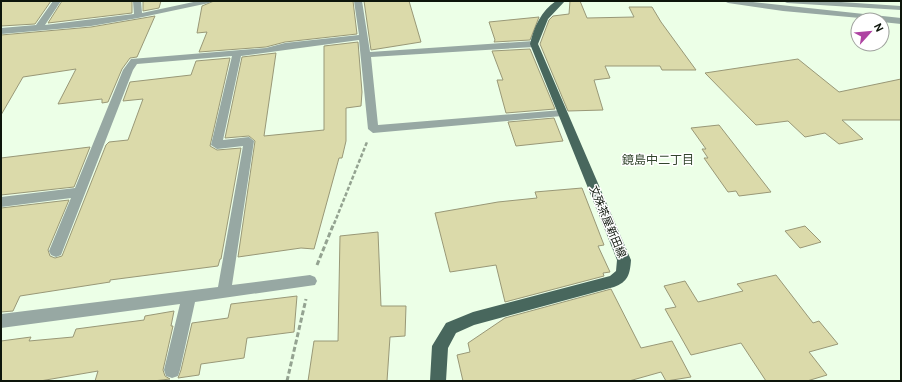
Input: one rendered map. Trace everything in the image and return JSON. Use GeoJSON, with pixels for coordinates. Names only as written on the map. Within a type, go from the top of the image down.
{"type":"FeatureCollection","features":[{"type":"Feature","properties":{"kind":"main road"},"geometry":{"type":"LineString","coordinates":[[534,44],[543,16],[553,6],[562,1]]}},
{"type":"Feature","properties":{"kind":"main road","name":"文殊茶屋新田線"},"geometry":{"type":"LineString","coordinates":[[438,381],[440,346],[451,328],[473,319],[614,281],[623,274],[624,260],[534,44]]}},
{"type":"Feature","properties":{"kind":"street"},"geometry":{"type":"LineString","coordinates":[[39,27],[57,1]]}},
{"type":"Feature","properties":{"kind":"street"},"geometry":{"type":"LineString","coordinates":[[137,1],[138,16]]}},
{"type":"Feature","properties":{"kind":"street"},"geometry":{"type":"LineString","coordinates":[[1,32],[91,23],[138,16],[209,1]]}},
{"type":"Feature","properties":{"kind":"street"},"geometry":{"type":"LineString","coordinates":[[358,1],[366,55],[373,129],[562,112]]}},
{"type":"Feature","properties":{"kind":"street"},"geometry":{"type":"LineString","coordinates":[[728,1],[783,9],[901,21]]}},
{"type":"Feature","properties":{"kind":"street"},"geometry":{"type":"LineString","coordinates":[[787,1],[901,8]]}},
{"type":"Feature","properties":{"kind":"street"},"geometry":{"type":"LineString","coordinates":[[56,251],[128,70],[134,61],[266,51],[285,46],[363,37]]}},
{"type":"Feature","properties":{"kind":"street"},"geometry":{"type":"LineString","coordinates":[[366,55],[534,44]]}},
{"type":"Feature","properties":{"kind":"street"},"geometry":{"type":"LineString","coordinates":[[224,292],[249,141],[217,145],[237,53]]}},
{"type":"Feature","properties":{"kind":"street"},"geometry":{"type":"LineString","coordinates":[[1,202],[79,192]]}},
{"type":"Feature","properties":{"kind":"street"},"geometry":{"type":"LineString","coordinates":[[1,321],[310,281]]}},
{"type":"Feature","properties":{"kind":"street"},"geometry":{"type":"LineString","coordinates":[[172,370],[189,296]]}},
{"type":"Feature","properties":{"kind":"path"},"geometry":{"type":"LineString","coordinates":[[287,381],[310,281],[373,129]]}},
{"type":"Feature","properties":{"kind":"building"},"geometry":{"type":"Polygon","coordinates":[[[1,1],[51,1],[35,24],[1,26],[1,1]]]}},
{"type":"Feature","properties":{"kind":"building"},"geometry":{"type":"Polygon","coordinates":[[[62,1],[132,1],[132,13],[48,23],[62,1]]]}},
{"type":"Feature","properties":{"kind":"building"},"geometry":{"type":"Polygon","coordinates":[[[143,1],[161,1],[159,8],[143,11],[143,1]]]}},
{"type":"Feature","properties":{"kind":"building"},"geometry":{"type":"Polygon","coordinates":[[[214,1],[353,1],[357,34],[285,42],[266,47],[199,52],[207,32],[197,33],[202,6],[214,1]]]}},
{"type":"Feature","properties":{"kind":"building"},"geometry":{"type":"Polygon","coordinates":[[[364,1],[409,1],[421,42],[371,50],[364,1]]]}},
{"type":"Feature","properties":{"kind":"building"},"geometry":{"type":"Polygon","coordinates":[[[570,1],[580,1],[587,18],[634,17],[629,7],[652,7],[661,22],[696,70],[662,70],[660,66],[605,66],[610,78],[594,80],[603,110],[568,111],[540,44],[549,20],[553,16],[569,14],[570,1]]]}},
{"type":"Feature","properties":{"kind":"building"},"geometry":{"type":"Polygon","coordinates":[[[155,16],[137,57],[130,58],[122,69],[108,102],[102,103],[102,99],[58,104],[76,69],[23,77],[1,115],[1,35],[91,27],[155,16]]]}},
{"type":"Feature","properties":{"kind":"building"},"geometry":{"type":"Polygon","coordinates":[[[539,17],[530,40],[494,42],[495,40],[489,22],[539,17]]]}},
{"type":"Feature","properties":{"kind":"building"},"geometry":{"type":"Polygon","coordinates":[[[358,42],[362,92],[361,106],[346,108],[346,141],[342,158],[339,158],[314,249],[301,248],[238,257],[255,141],[249,136],[225,138],[242,57],[276,53],[264,136],[324,130],[324,46],[358,42]]]}},
{"type":"Feature","properties":{"kind":"building"},"geometry":{"type":"Polygon","coordinates":[[[530,49],[555,109],[506,113],[497,80],[503,80],[492,51],[530,49]]]}},
{"type":"Feature","properties":{"kind":"building"},"geometry":{"type":"Polygon","coordinates":[[[230,58],[210,146],[217,150],[241,148],[221,259],[218,266],[110,280],[110,282],[20,296],[13,311],[1,312],[1,208],[69,200],[48,250],[50,256],[55,258],[62,256],[106,145],[109,142],[128,140],[143,99],[123,101],[130,82],[191,75],[196,61],[230,58]]]}},
{"type":"Feature","properties":{"kind":"building"},"geometry":{"type":"Polygon","coordinates":[[[798,59],[839,92],[901,79],[901,120],[842,120],[863,139],[839,144],[825,133],[805,137],[788,121],[756,125],[705,73],[798,59]]]}},
{"type":"Feature","properties":{"kind":"building"},"geometry":{"type":"Polygon","coordinates":[[[554,118],[563,141],[516,146],[508,122],[554,118]]]}},
{"type":"Feature","properties":{"kind":"building"},"geometry":{"type":"Polygon","coordinates":[[[719,125],[771,192],[739,196],[736,191],[728,192],[704,158],[708,158],[702,149],[706,149],[691,128],[719,125]]]}},
{"type":"Feature","properties":{"kind":"building"},"geometry":{"type":"Polygon","coordinates":[[[90,147],[74,187],[1,195],[1,158],[90,147]]]}},
{"type":"Feature","properties":{"kind":"building"},"geometry":{"type":"Polygon","coordinates":[[[582,188],[604,245],[598,246],[610,272],[603,273],[604,276],[505,302],[496,265],[450,272],[435,213],[498,202],[537,198],[535,192],[582,188]]]}},
{"type":"Feature","properties":{"kind":"building"},"geometry":{"type":"Polygon","coordinates":[[[805,226],[821,242],[800,248],[785,231],[805,226]]]}},
{"type":"Feature","properties":{"kind":"building"},"geometry":{"type":"Polygon","coordinates":[[[378,232],[381,306],[406,306],[405,336],[390,337],[387,381],[308,381],[314,341],[338,341],[340,236],[378,232]]]}},
{"type":"Feature","properties":{"kind":"building"},"geometry":{"type":"Polygon","coordinates":[[[776,275],[813,323],[819,321],[838,344],[809,352],[827,375],[807,381],[766,381],[741,343],[691,355],[665,309],[676,307],[664,286],[685,281],[698,302],[743,291],[737,284],[776,275]]]}},
{"type":"Feature","properties":{"kind":"building"},"geometry":{"type":"Polygon","coordinates":[[[611,289],[641,348],[672,341],[691,377],[666,381],[661,372],[629,381],[463,381],[457,355],[470,352],[468,343],[505,318],[611,289]]]}},
{"type":"Feature","properties":{"kind":"building"},"geometry":{"type":"Polygon","coordinates":[[[297,296],[294,332],[247,338],[244,358],[201,364],[199,375],[178,378],[192,323],[228,318],[231,304],[297,296]]]}},
{"type":"Feature","properties":{"kind":"building"},"geometry":{"type":"Polygon","coordinates":[[[174,311],[171,326],[173,326],[163,370],[165,376],[170,379],[153,381],[95,381],[98,371],[40,381],[1,381],[1,341],[31,337],[29,341],[73,337],[76,329],[144,320],[145,316],[174,311]]]}},
{"type":"Feature","properties":{"kind":"district","name":"鏡島中二丁目"},"geometry":{"type":"Point","coordinates":[658,161]}}]}
